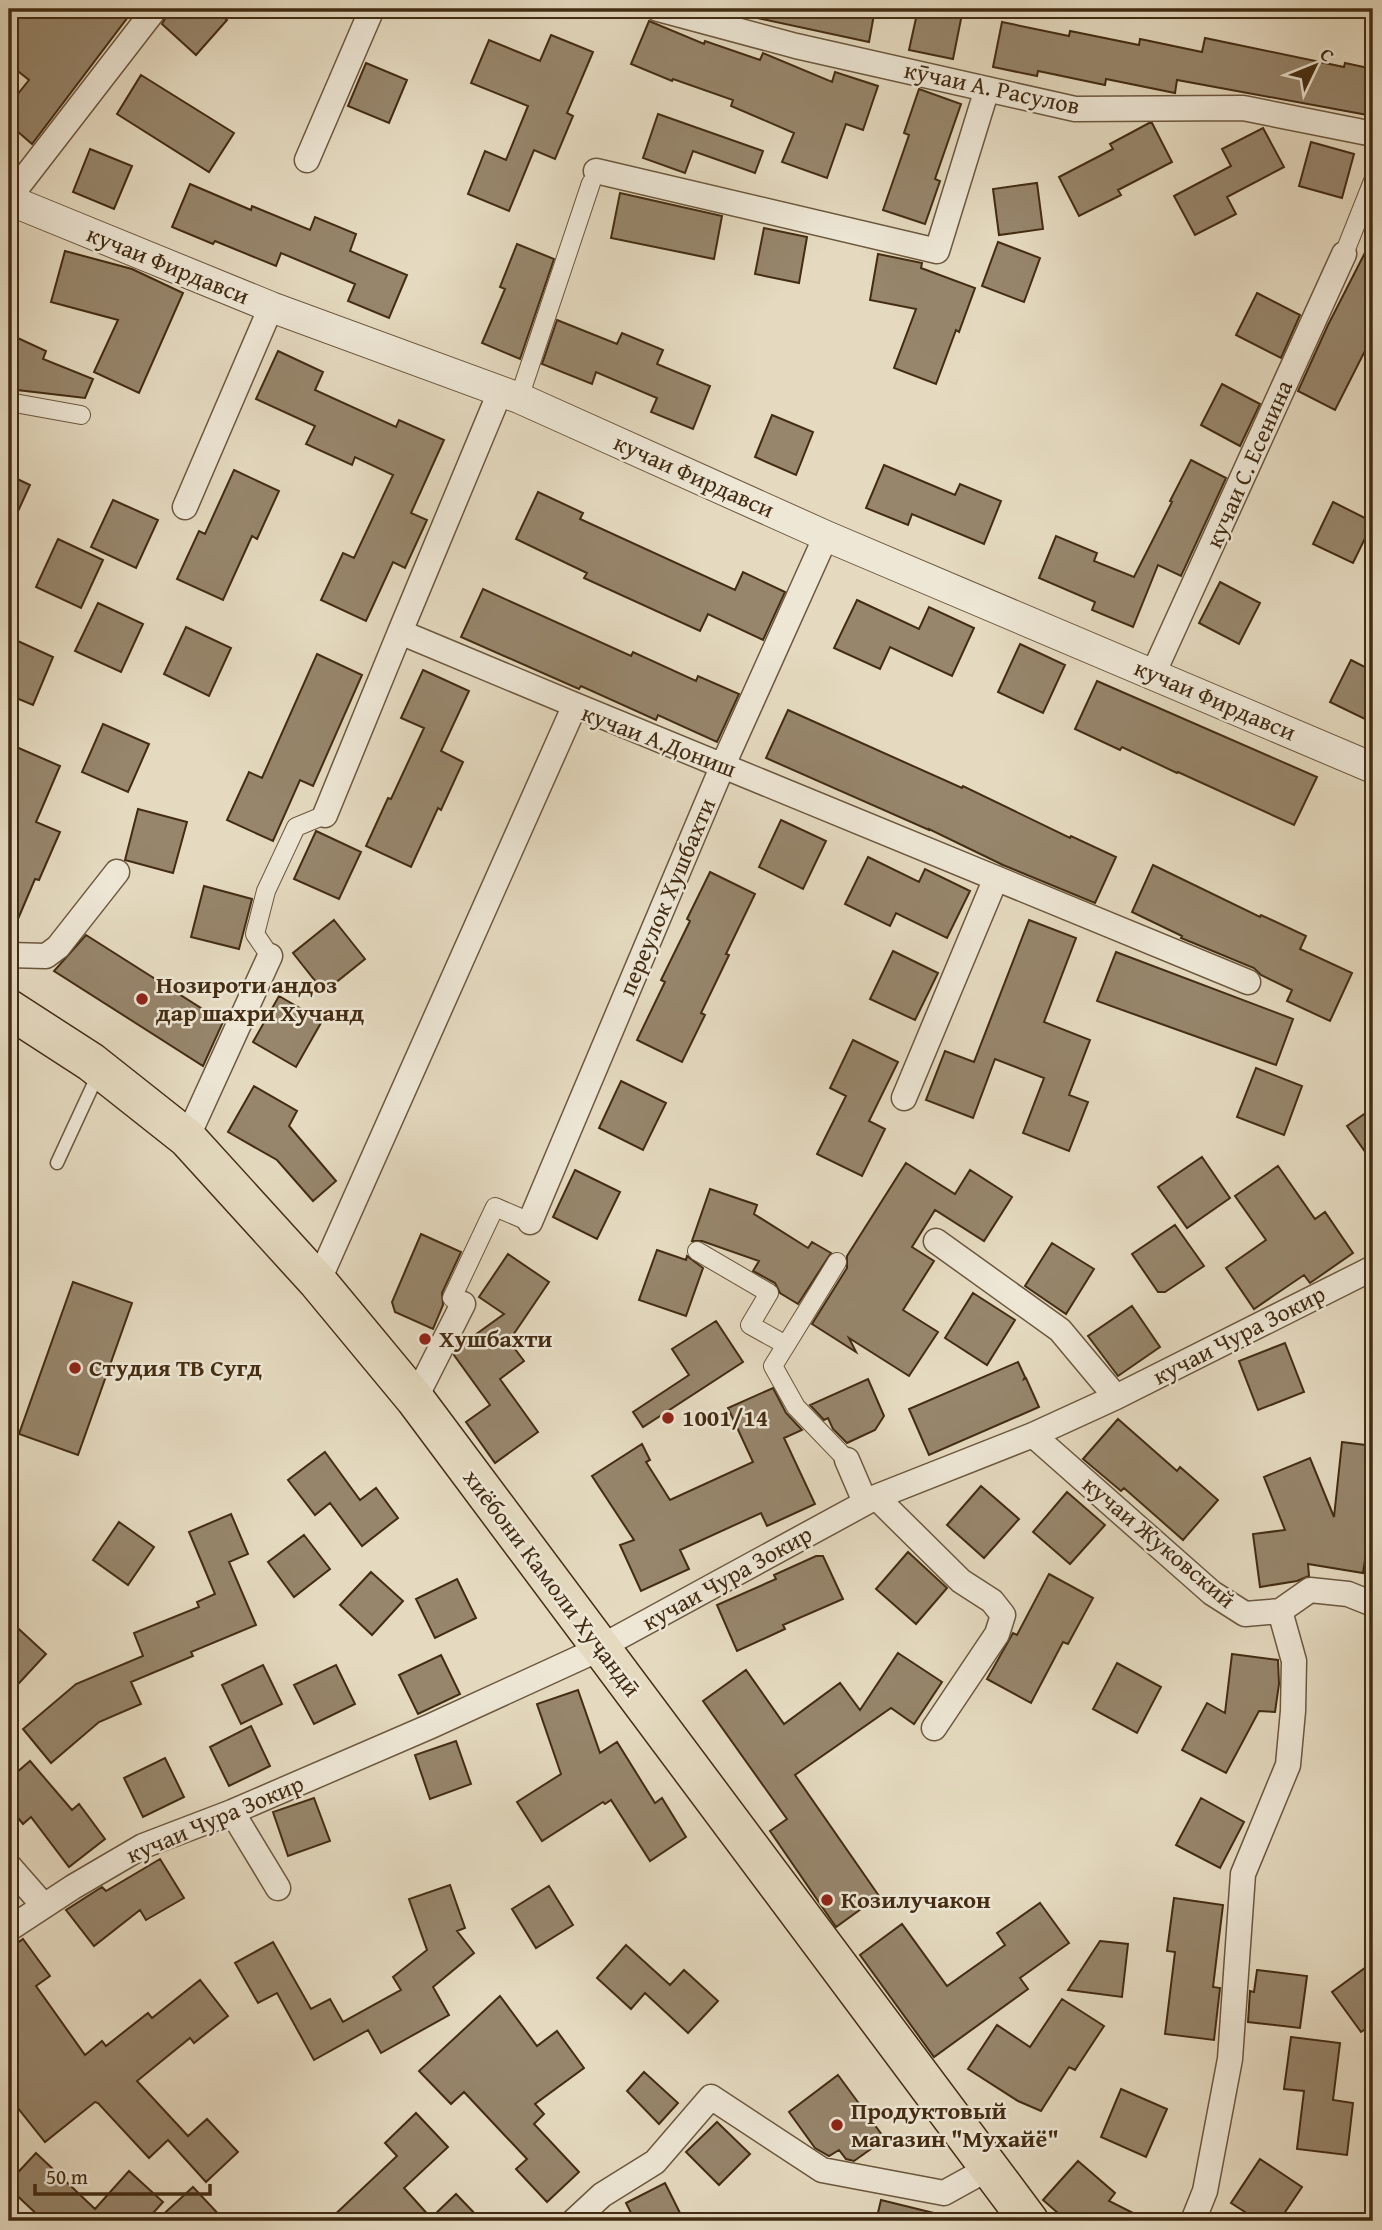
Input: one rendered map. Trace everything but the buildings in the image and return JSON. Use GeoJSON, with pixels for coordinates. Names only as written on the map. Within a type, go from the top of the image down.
{"type":"FeatureCollection","features":[{"type":"Feature","properties":{"kind":"main road","name":"хиёбони Камоли Хуҷандӣ"},"geometry":{"type":"LineString","coordinates":[[9,1009],[91,1062],[187,1138],[318,1282],[415,1399],[593,1651],[1007,2221]]}},
{"type":"Feature","properties":{"kind":"main road","name":"хиёбони Камоли Хуҷандӣ"},"geometry":{"type":"LineString","coordinates":[[9,1031],[94,1083],[179,1156],[311,1300],[593,1651],[1029,2221]]}},
{"type":"Feature","properties":{"kind":"street"},"geometry":{"type":"LineString","coordinates":[[9,199],[155,9]]}},
{"type":"Feature","properties":{"kind":"street"},"geometry":{"type":"LineString","coordinates":[[307,160],[372,9]]}},
{"type":"Feature","properties":{"kind":"street","name":"кӯчаи А. Расулов"},"geometry":{"type":"LineString","coordinates":[[658,9],[796,46],[1076,109],[1242,108],[1373,134]]}},
{"type":"Feature","properties":{"kind":"street"},"geometry":{"type":"LineString","coordinates":[[187,1138],[270,956],[255,934],[266,891],[296,827],[325,815],[400,632],[510,395],[593,177],[937,251],[987,89]]}},
{"type":"Feature","properties":{"kind":"street"},"geometry":{"type":"LineString","coordinates":[[1344,254],[1373,181]]}},
{"type":"Feature","properties":{"kind":"street","name":"кучаи Фирдавси"},"geometry":{"type":"LineString","coordinates":[[9,199],[271,307],[510,395],[826,536],[1373,768]]}},
{"type":"Feature","properties":{"kind":"street","name":"кучаи С. Есенина"},"geometry":{"type":"LineString","coordinates":[[1153,674],[1344,254]]}},
{"type":"Feature","properties":{"kind":"street"},"geometry":{"type":"LineString","coordinates":[[185,507],[271,307]]}},
{"type":"Feature","properties":{"kind":"street"},"geometry":{"type":"LineString","coordinates":[[9,402],[81,415]]}},
{"type":"Feature","properties":{"kind":"street","name":"переулок Хушбахти"},"geometry":{"type":"LineString","coordinates":[[530,1222],[723,765],[826,536]]}},
{"type":"Feature","properties":{"kind":"street"},"geometry":{"type":"LineString","coordinates":[[400,632],[575,705]]}},
{"type":"Feature","properties":{"kind":"street","name":"кучаи А.Дониш"},"geometry":{"type":"LineString","coordinates":[[318,1282],[575,705],[1248,982]]}},
{"type":"Feature","properties":{"kind":"street"},"geometry":{"type":"LineString","coordinates":[[9,955],[46,956],[58,947],[117,872]]}},
{"type":"Feature","properties":{"kind":"street"},"geometry":{"type":"LineString","coordinates":[[904,1098],[996,878]]}},
{"type":"Feature","properties":{"kind":"street"},"geometry":{"type":"LineString","coordinates":[[415,1399],[463,1304],[452,1298],[495,1207],[530,1222]]}},
{"type":"Feature","properties":{"kind":"street"},"geometry":{"type":"LineString","coordinates":[[936,1241],[1060,1330],[1116,1397]]}},
{"type":"Feature","properties":{"kind":"street"},"geometry":{"type":"LineString","coordinates":[[697,1251],[769,1293],[750,1325],[786,1345]]}},
{"type":"Feature","properties":{"kind":"street"},"geometry":{"type":"LineString","coordinates":[[837,1262],[773,1366],[796,1407],[847,1460],[871,1500],[961,1581],[992,1601],[1003,1615],[997,1634],[934,1728]]}},
{"type":"Feature","properties":{"kind":"street","name":"кучаи Чура Зокир"},"geometry":{"type":"LineString","coordinates":[[9,1929],[143,1846],[232,1812],[431,1726],[593,1651],[871,1500],[1033,1435],[1116,1397],[1373,1268]]}},
{"type":"Feature","properties":{"kind":"street","name":"кучаи Жуковский"},"geometry":{"type":"LineString","coordinates":[[1033,1435],[1212,1593],[1245,1614],[1280,1611]]}},
{"type":"Feature","properties":{"kind":"street"},"geometry":{"type":"LineString","coordinates":[[1193,2221],[1205,2190],[1230,2059],[1243,1874],[1288,1765],[1294,1661],[1280,1611],[1310,1590],[1348,1594],[1373,1604]]}},
{"type":"Feature","properties":{"kind":"street"},"geometry":{"type":"LineString","coordinates":[[232,1812],[278,1888]]}},
{"type":"Feature","properties":{"kind":"street"},"geometry":{"type":"LineString","coordinates":[[9,1866],[44,1906]]}},
{"type":"Feature","properties":{"kind":"street"},"geometry":{"type":"LineString","coordinates":[[574,2221],[602,2195],[655,2162],[711,2097],[822,2170],[944,2193],[973,2177]]}},
{"type":"Feature","properties":{"kind":"lane"},"geometry":{"type":"LineString","coordinates":[[57,1163],[94,1083]]}},
{"type":"Feature","properties":{"kind":"place","name":"Нозироти андоз дар шахри Хучанд"},"geometry":{"type":"Point","coordinates":[142,999]}},
{"type":"Feature","properties":{"kind":"place","name":"Хушбахти"},"geometry":{"type":"Point","coordinates":[425,1339]}},
{"type":"Feature","properties":{"kind":"place","name":"Студия ТВ Сугд"},"geometry":{"type":"Point","coordinates":[75,1368]}},
{"type":"Feature","properties":{"kind":"place","name":"1001/14"},"geometry":{"type":"Point","coordinates":[668,1418]}},
{"type":"Feature","properties":{"kind":"place","name":"Козилучакон"},"geometry":{"type":"Point","coordinates":[827,1900]}},
{"type":"Feature","properties":{"kind":"place","name":"Продуктовый магазин \"Мухайё\""},"geometry":{"type":"Point","coordinates":[837,2125]}}]}
